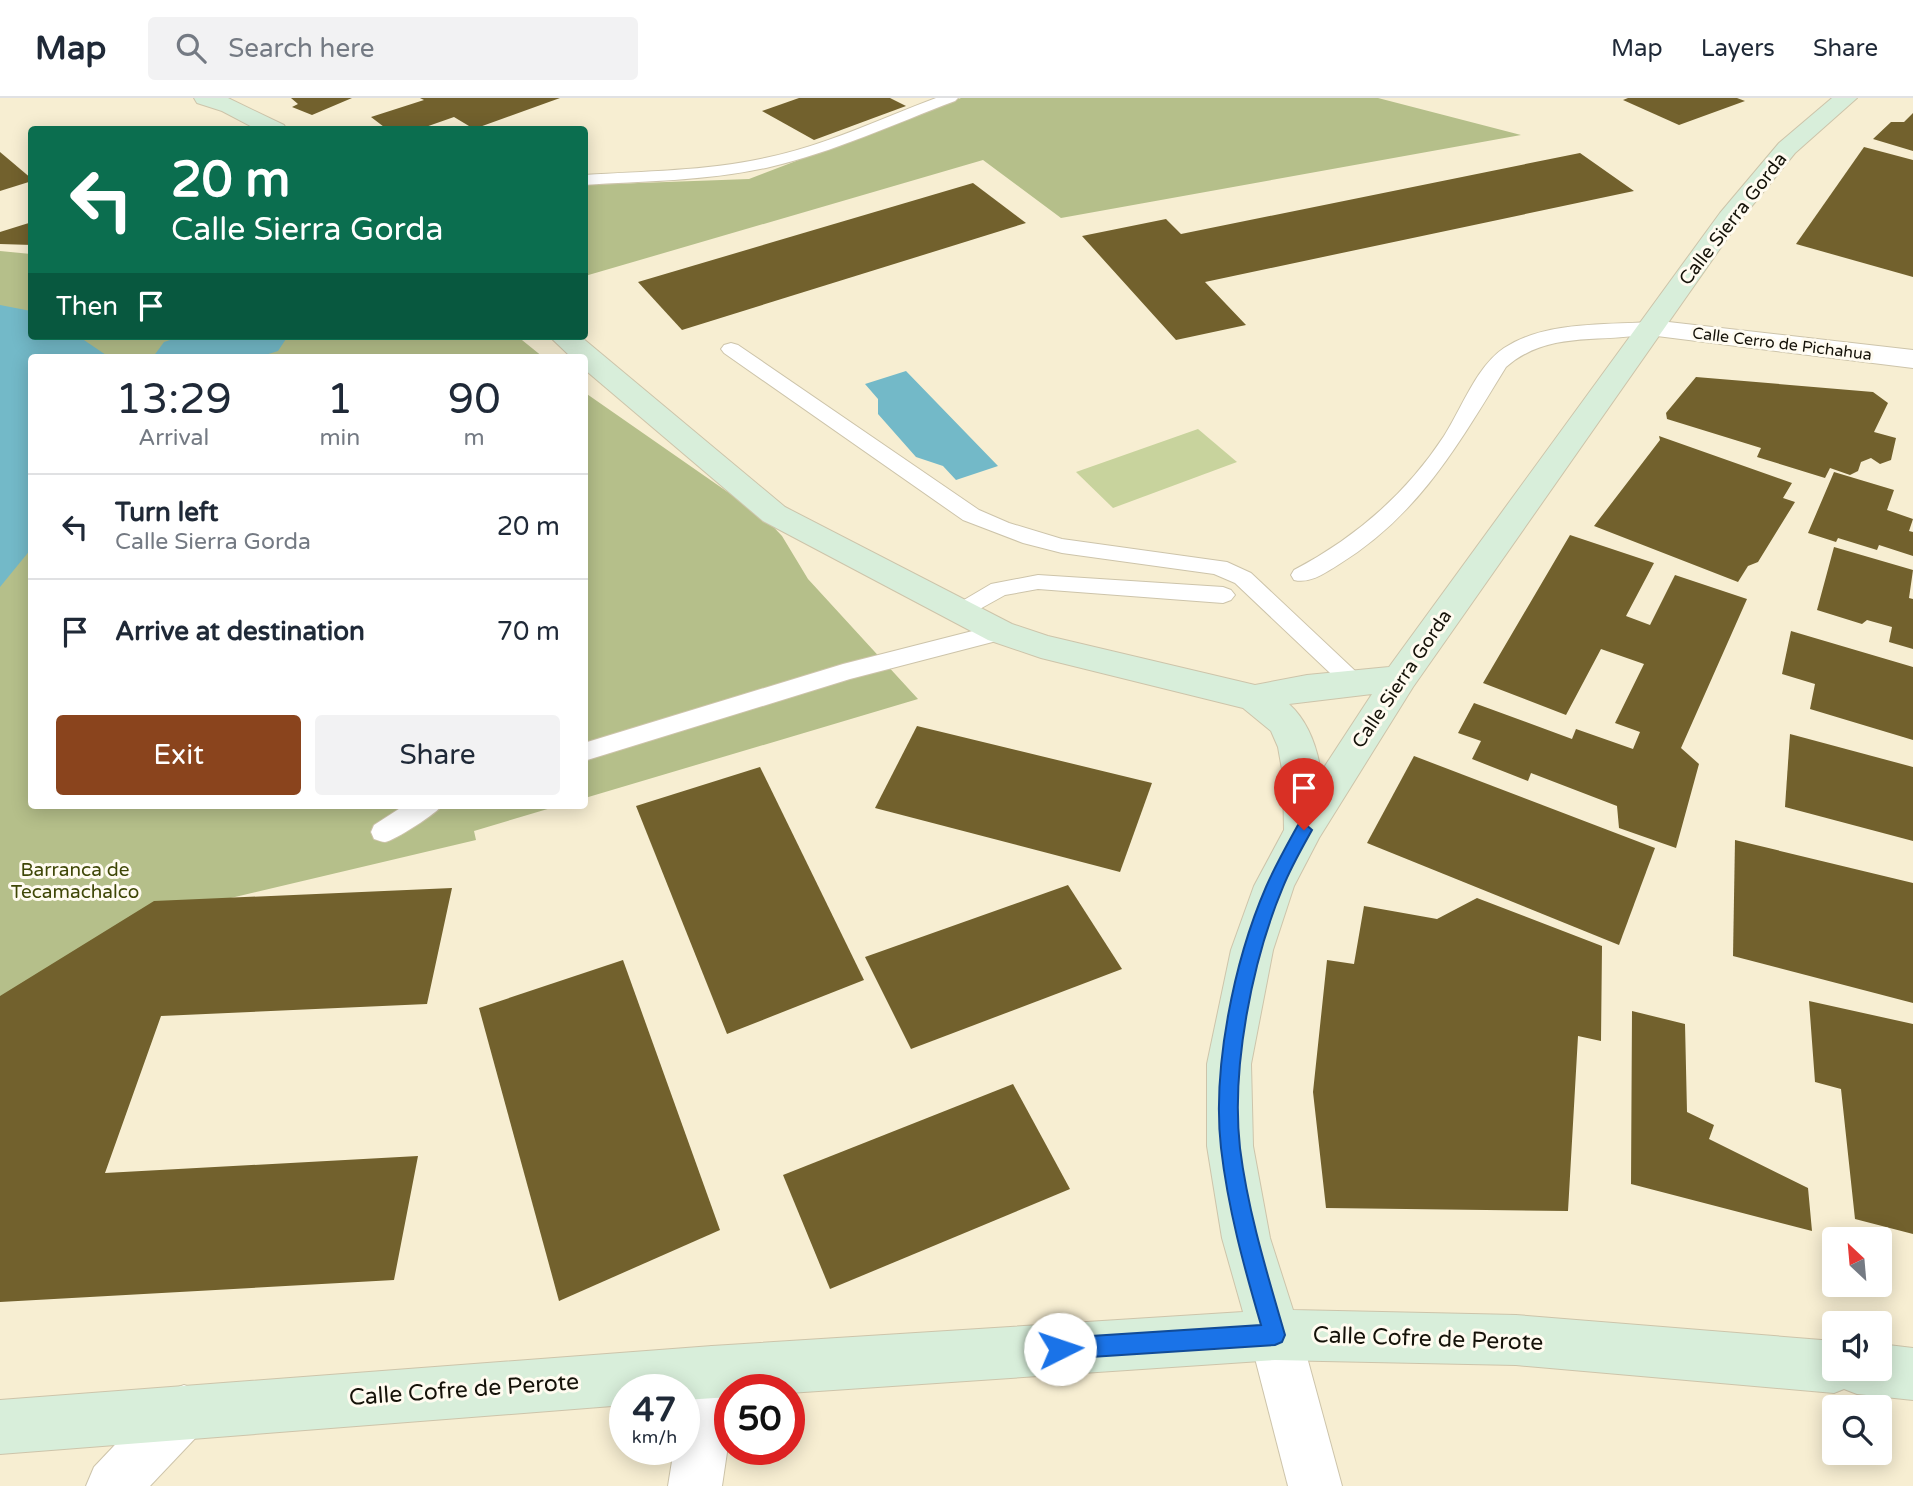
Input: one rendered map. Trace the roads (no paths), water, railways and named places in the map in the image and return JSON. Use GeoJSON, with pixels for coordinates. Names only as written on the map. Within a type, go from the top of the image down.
{"type":"FeatureCollection","features":[{"type":"Feature","properties":{"kind":"main road"},"geometry":{"type":"LineString","coordinates":[[205,98],[230,106],[268,126]]}},
{"type":"Feature","properties":{"kind":"main road","name":"Calle Sierra Gorda"},"geometry":{"type":"LineString","coordinates":[[1275,1335],[1246,1238],[1230,1146],[1229,1064],[1252,950],[1275,886],[1304,830],[1400,677],[1729,218],[1787,148],[1846,98]]}},
{"type":"Feature","properties":{"kind":"main road"},"geometry":{"type":"LineString","coordinates":[[568,340],[584,354]]}},
{"type":"Feature","properties":{"kind":"main road"},"geometry":{"type":"LineString","coordinates":[[588,358],[774,514],[1000,632],[1041,646],[1255,698],[1307,688],[1400,677]]}},
{"type":"Feature","properties":{"kind":"main road"},"geometry":{"type":"LineString","coordinates":[[1255,698],[1284,722],[1298,756],[1305,793],[1304,830]]}},
{"type":"Feature","properties":{"kind":"main road","name":"Calle Cofre de Perote"},"geometry":{"type":"LineString","coordinates":[[0,1427],[712,1372],[1275,1335],[1516,1340],[1822,1366]]}},
{"type":"Feature","properties":{"kind":"main road"},"geometry":{"type":"LineString","coordinates":[[1892,1372],[1913,1374]]}},
{"type":"Feature","properties":{"kind":"street","name":"Calle Cerro de Pichahua"},"geometry":{"type":"LineString","coordinates":[[1651,328],[1913,359]]}},
{"type":"Feature","properties":{"kind":"street","name":"Calle Sierra Gorda"},"geometry":{"type":"LineString","coordinates":[[1275,1335],[1315,1486]]}},
{"type":"Feature","properties":{"kind":"street"},"geometry":{"type":"LineString","coordinates":[[695,1486],[712,1372]]}},
{"type":"Feature","properties":{"kind":"street"},"geometry":{"type":"LineString","coordinates":[[113,1486],[184,1411]]}},
{"type":"Feature","properties":{"kind":"lane"},"geometry":{"type":"LineString","coordinates":[[588,180],[721,171],[756,165],[793,156],[950,98]]}},
{"type":"Feature","properties":{"kind":"lane"},"geometry":{"type":"LineString","coordinates":[[1302,575],[1329,562],[1369,536],[1398,506],[1441,456],[1505,354],[1535,340],[1651,328]]}},
{"type":"Feature","properties":{"kind":"lane"},"geometry":{"type":"LineString","coordinates":[[731,349],[971,515],[996,527],[1057,547],[1219,567],[1244,578],[1356,683]]}},
{"type":"Feature","properties":{"kind":"lane"},"geometry":{"type":"LineString","coordinates":[[961,612],[999,589],[1038,582],[1223,595]]}},
{"type":"Feature","properties":{"kind":"lane"},"geometry":{"type":"LineString","coordinates":[[588,751],[833,675],[1000,632]]}},
{"type":"Feature","properties":{"kind":"lane"},"geometry":{"type":"LineString","coordinates":[[384,832],[421,809]]}},
{"type":"Feature","properties":{"kind":"water"},"geometry":{"type":"Polygon","coordinates":[[[0,305],[28,310],[28,340],[84,340],[105,354],[28,354],[28,553],[0,587],[0,305]]]}},
{"type":"Feature","properties":{"kind":"water"},"geometry":{"type":"Polygon","coordinates":[[[906,371],[998,466],[956,480],[943,466],[916,457],[878,414],[878,399],[865,384],[906,371]]]}},
{"type":"Feature","properties":{"kind":"waterway"},"geometry":{"type":"LineString","coordinates":[[198,354],[241,340]]}},
{"type":"Feature","properties":{"kind":"park label","name":"Barranca de Tecamachalco"},"geometry":{"type":"Point","coordinates":[75,881]}}]}
